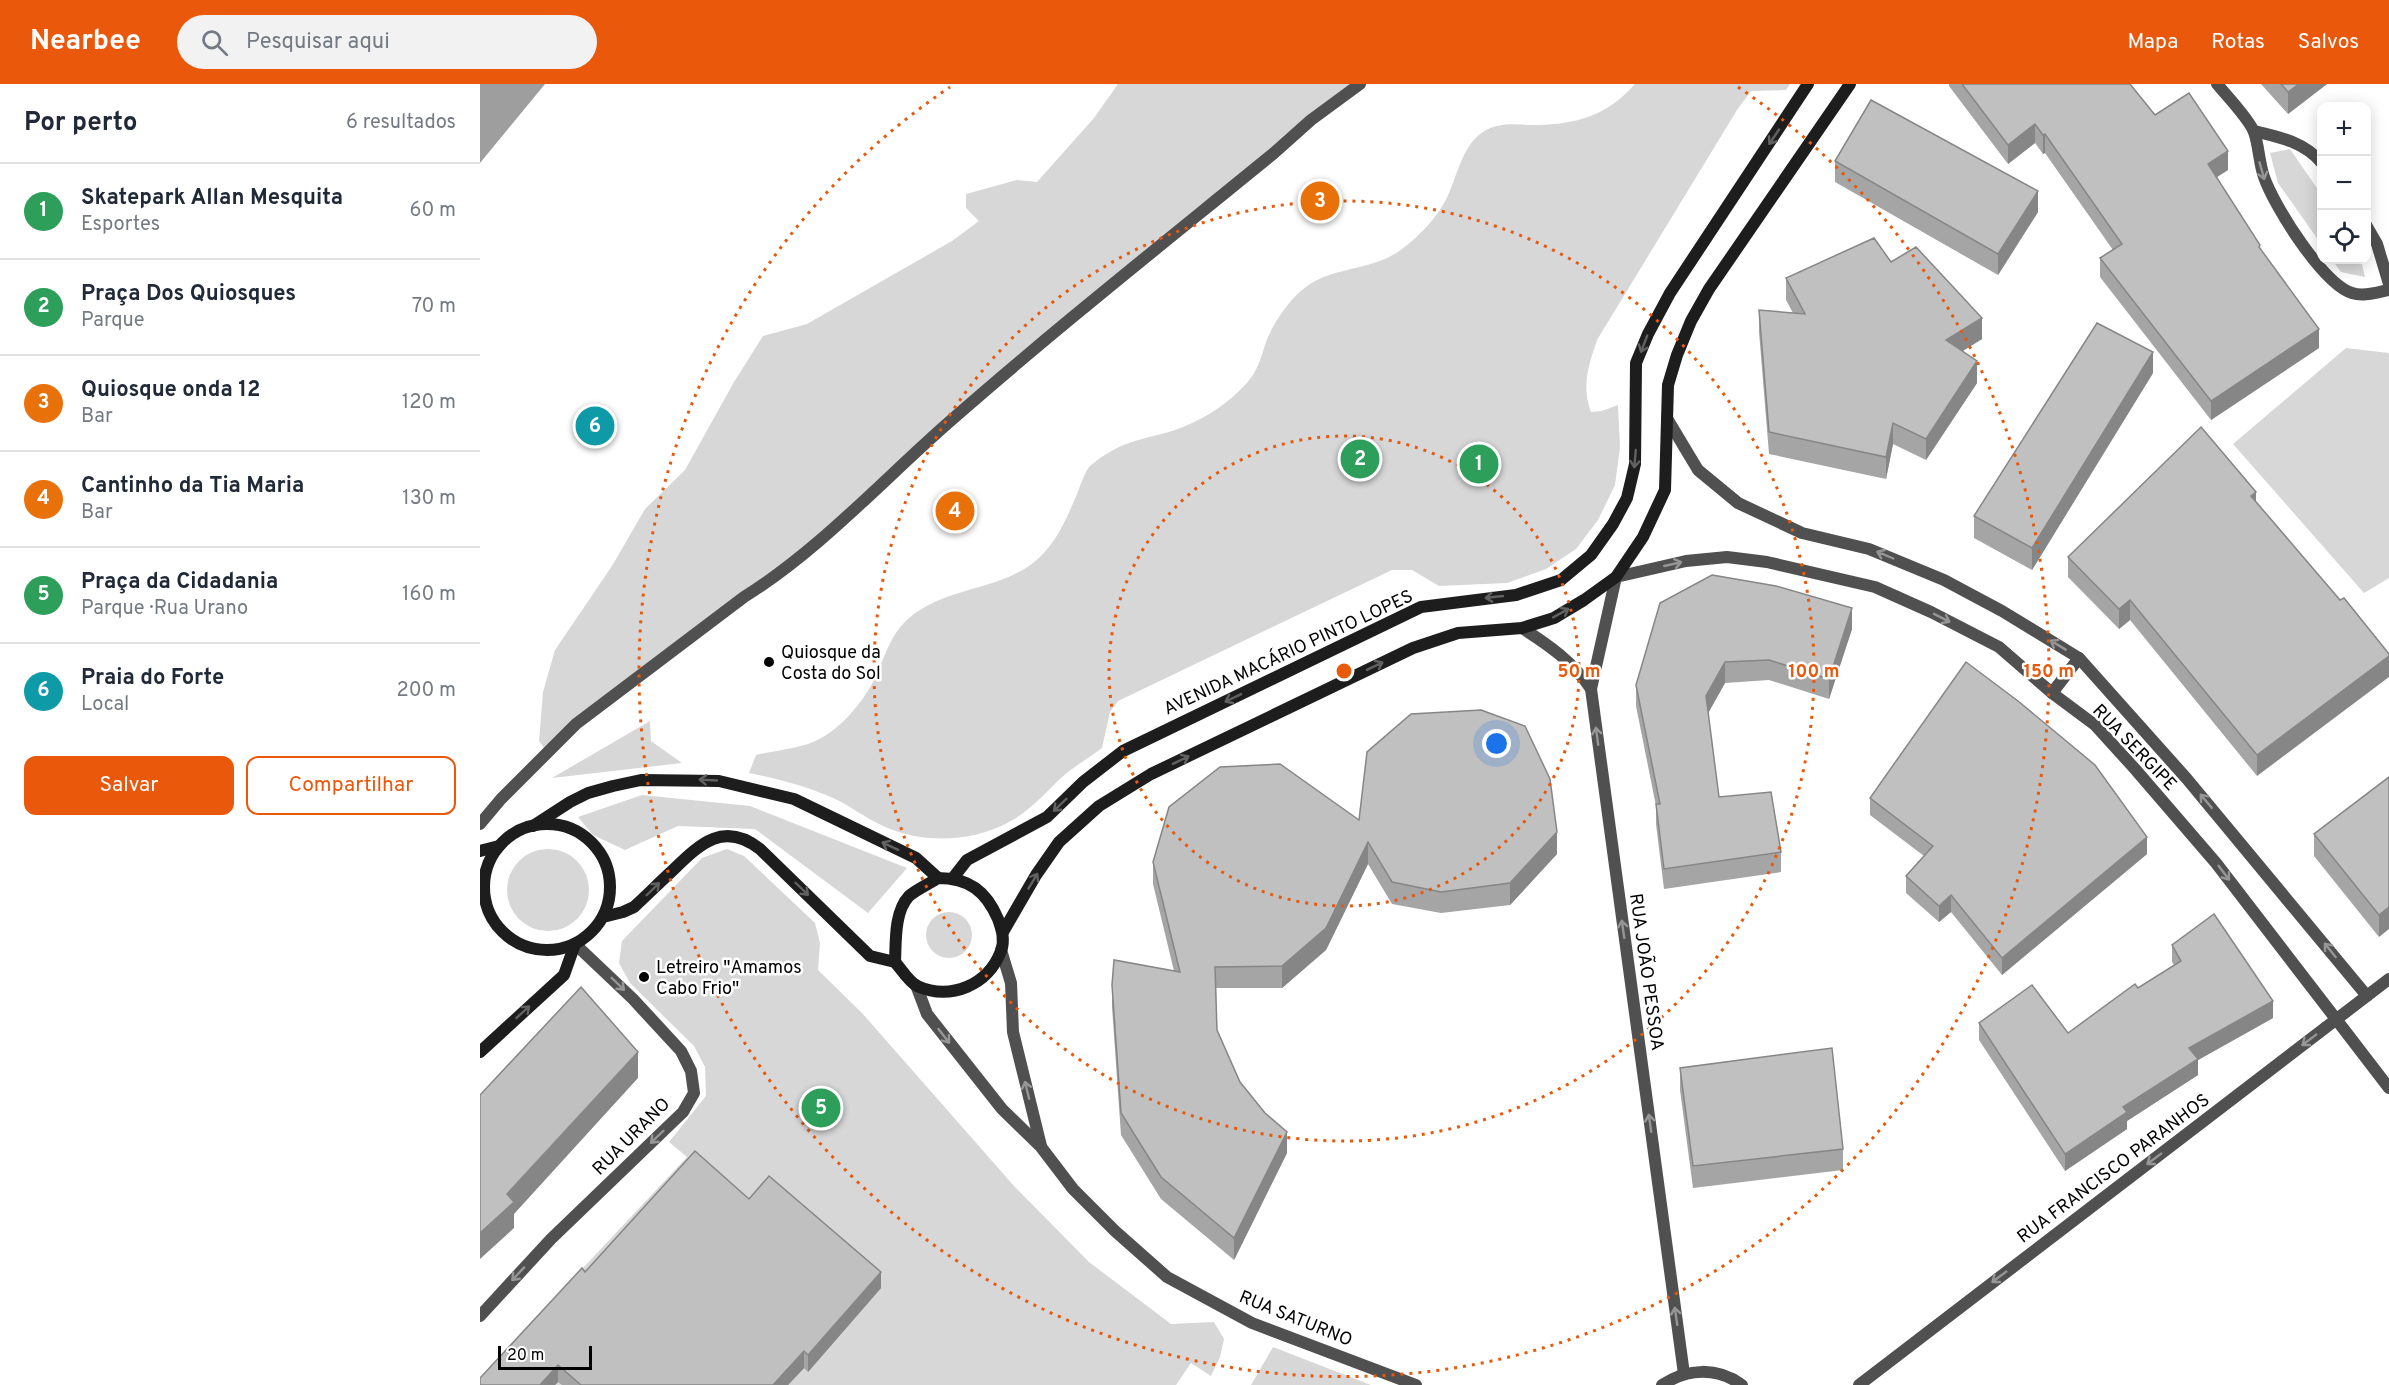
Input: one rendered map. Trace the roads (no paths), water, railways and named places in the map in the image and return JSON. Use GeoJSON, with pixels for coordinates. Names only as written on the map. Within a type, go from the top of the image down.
{"type":"FeatureCollection","features":[{"type":"Feature","properties":{"kind":"main road","name":"AVENIDA MACÁRIO PINTO LOPES"},"geometry":{"type":"LineString","coordinates":[[953,878],[967,860],[1047,817],[1083,782],[1123,752],[1420,607],[1516,595],[1561,580],[1591,555],[1613,524],[1627,498],[1635,464],[1636,363],[1648,334],[1670,293],[1808,84]]}},
{"type":"Feature","properties":{"kind":"main road"},"geometry":{"type":"LineString","coordinates":[[603,917],[634,907],[697,847],[714,838],[732,835],[749,840],[760,849],[870,956],[895,962],[916,985],[940,991],[959,990],[977,983],[990,969],[1001,950],[1003,932],[1036,875],[1059,842],[1099,806],[1152,774],[1413,648],[1458,633],[1522,628],[1554,618],[1584,600],[1616,577],[1643,537],[1665,490],[1668,385],[1691,321],[1709,289],[1850,84]]}},
{"type":"Feature","properties":{"kind":"main road"},"geometry":{"type":"LineString","coordinates":[[533,826],[553,824],[573,830],[590,841],[603,857],[610,876],[609,897],[603,917],[591,933],[575,944],[557,949],[538,950],[519,944],[503,933],[492,918],[485,900],[484,881],[489,862],[499,846],[514,834],[533,826],[570,802],[588,793],[641,780],[719,781],[794,798],[916,858],[938,878]]}},
{"type":"Feature","properties":{"kind":"main road"},"geometry":{"type":"LineString","coordinates":[[480,851],[499,846]]}},
{"type":"Feature","properties":{"kind":"main road"},"geometry":{"type":"LineString","coordinates":[[895,962],[900,915],[908,897],[938,878],[953,878],[976,888],[991,903],[1003,932]]}},
{"type":"Feature","properties":{"kind":"main road"},"geometry":{"type":"LineString","coordinates":[[480,1052],[564,975],[575,944]]}},
{"type":"Feature","properties":{"kind":"street"},"geometry":{"type":"LineString","coordinates":[[480,824],[501,799],[576,724],[744,597],[772,579],[898,470],[950,421],[1311,120],[1360,84]]}},
{"type":"Feature","properties":{"kind":"street"},"geometry":{"type":"LineString","coordinates":[[2217,84],[2254,131],[2264,178],[2278,206],[2306,249],[2324,271],[2338,285],[2352,293],[2365,294],[2389,290]]}},
{"type":"Feature","properties":{"kind":"street"},"geometry":{"type":"LineString","coordinates":[[2254,131],[2298,144],[2317,158]]}},
{"type":"Feature","properties":{"kind":"street"},"geometry":{"type":"LineString","coordinates":[[2371,233],[2377,244],[2389,284]]}},
{"type":"Feature","properties":{"kind":"street","name":"RUA SERGIPE"},"geometry":{"type":"LineString","coordinates":[[1668,420],[1698,470],[1738,503],[1802,533],[1869,549],[1944,580],[2002,611],[2079,658],[2195,788],[2367,996]]}},
{"type":"Feature","properties":{"kind":"street","name":"RUA SERGIPE"},"geometry":{"type":"LineString","coordinates":[[1616,577],[1686,561],[1727,557],[1814,571],[1875,587],[1931,612],[1999,647],[2052,693],[2095,725],[2135,769],[2216,863],[2389,1089]]}},
{"type":"Feature","properties":{"kind":"street","name":"RUA JOÃO PESSOA"},"geometry":{"type":"LineString","coordinates":[[1616,577],[1591,689],[1684,1374]]}},
{"type":"Feature","properties":{"kind":"street"},"geometry":{"type":"LineString","coordinates":[[1522,628],[1565,658],[1580,672],[1591,689]]}},
{"type":"Feature","properties":{"kind":"street"},"geometry":{"type":"LineString","coordinates":[[2052,693],[2079,658]]}},
{"type":"Feature","properties":{"kind":"street","name":"RUA URANO"},"geometry":{"type":"LineString","coordinates":[[480,1316],[551,1239],[683,1112],[694,1093],[690,1071],[681,1051],[633,999],[575,944]]}},
{"type":"Feature","properties":{"kind":"street","name":"RUA SATURNO"},"geometry":{"type":"LineString","coordinates":[[1001,950],[1011,983],[1013,1032],[1041,1147]]}},
{"type":"Feature","properties":{"kind":"street","name":"RUA FRANCISCO PARANHOS"},"geometry":{"type":"LineString","coordinates":[[1859,1385],[2389,979]]}},
{"type":"Feature","properties":{"kind":"street","name":"RUA SATURNO"},"geometry":{"type":"LineString","coordinates":[[916,985],[927,1014],[1002,1110],[1041,1147],[1073,1189],[1115,1231],[1167,1277],[1252,1323],[1416,1385]]}},
{"type":"Feature","properties":{"kind":"street"},"geometry":{"type":"LineString","coordinates":[[1662,1385],[1684,1374],[1703,1371],[1723,1374],[1742,1385]]}},
{"type":"Feature","properties":{"kind":"place","name":"Quiosque onda 12"},"geometry":{"type":"Point","coordinates":[1320,201]}},
{"type":"Feature","properties":{"kind":"place","name":"Praia do Forte"},"geometry":{"type":"Point","coordinates":[595,426]}},
{"type":"Feature","properties":{"kind":"place","name":"Praça Dos Quiosques"},"geometry":{"type":"Point","coordinates":[1360,459]}},
{"type":"Feature","properties":{"kind":"place","name":"Skatepark Allan Mesquita"},"geometry":{"type":"Point","coordinates":[1479,464]}},
{"type":"Feature","properties":{"kind":"place","name":"Cantinho da Tia Maria"},"geometry":{"type":"Point","coordinates":[955,511]}},
{"type":"Feature","properties":{"kind":"place","name":"Quiosque da Costa do Sol"},"geometry":{"type":"Point","coordinates":[769,662]}},
{"type":"Feature","properties":{"kind":"place","name":"Letreiro \"Amamos Cabo Frio\""},"geometry":{"type":"Point","coordinates":[644,977]}},
{"type":"Feature","properties":{"kind":"place","name":"Praça da Cidadania"},"geometry":{"type":"Point","coordinates":[821,1108]}}]}
